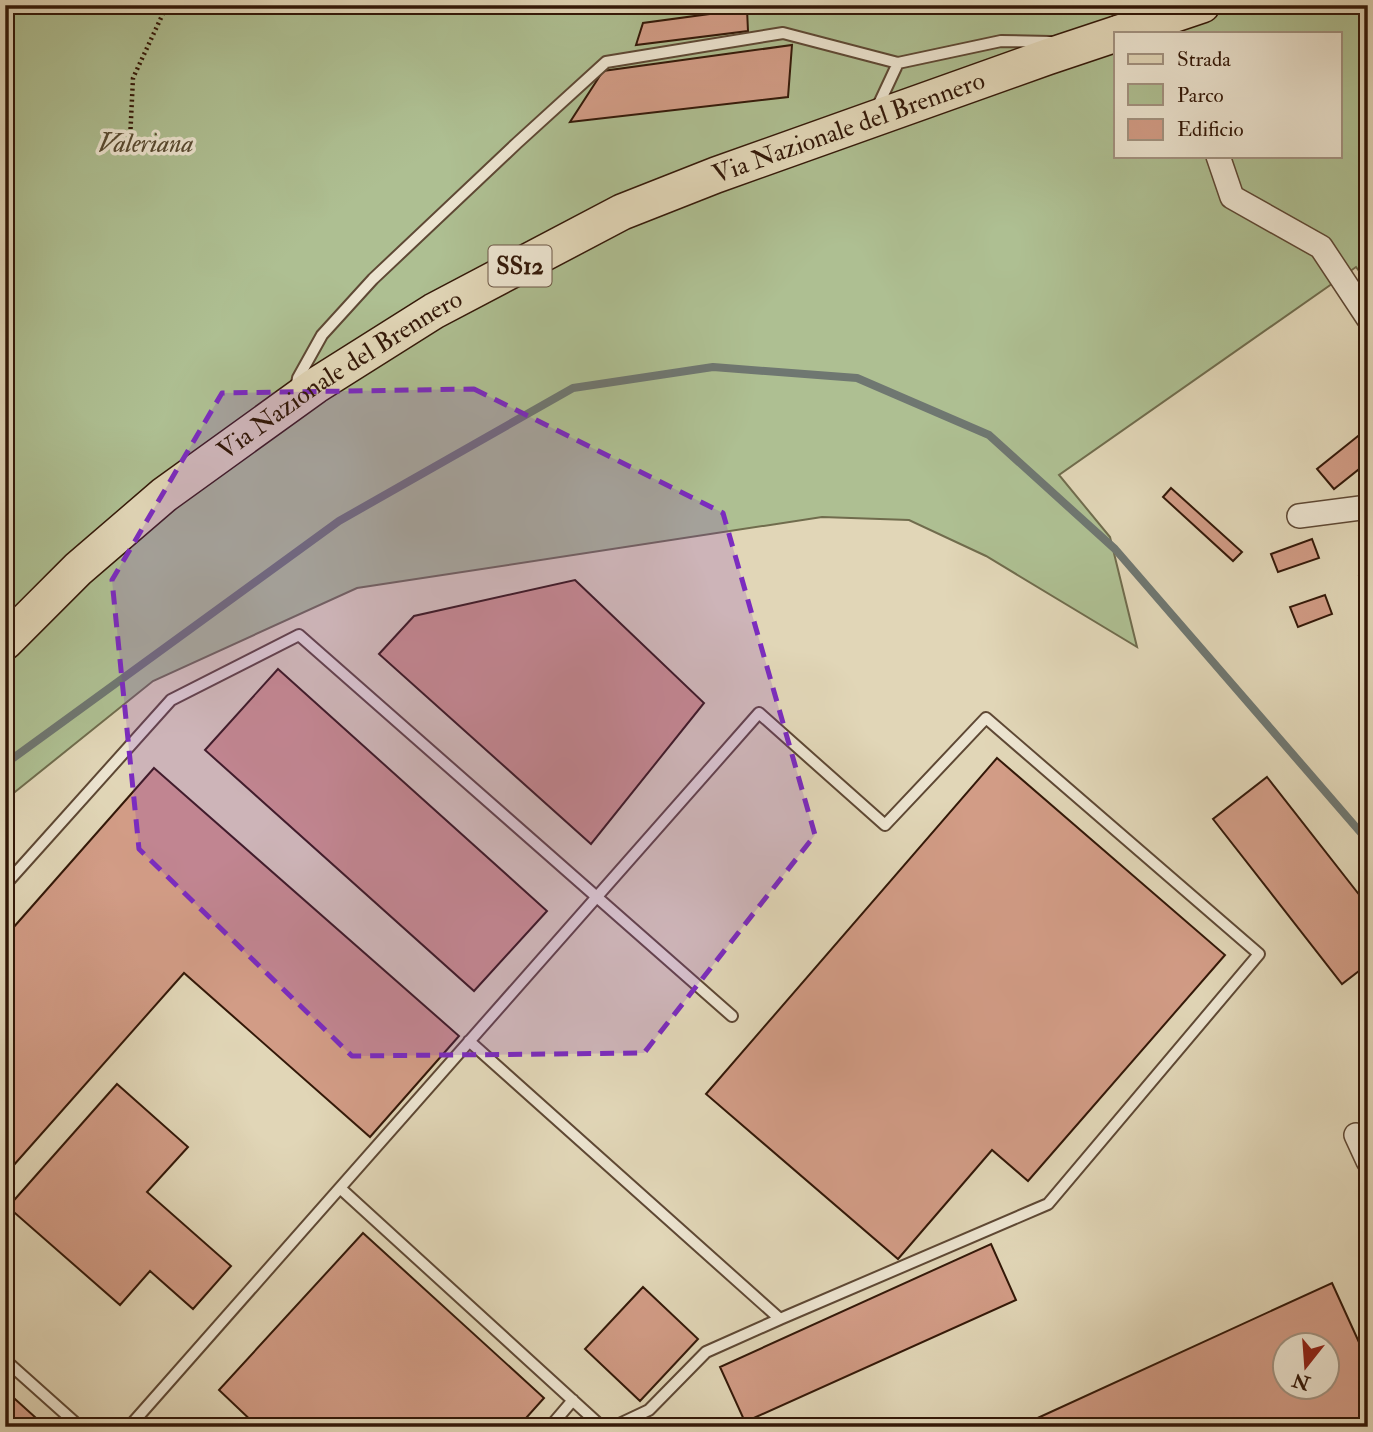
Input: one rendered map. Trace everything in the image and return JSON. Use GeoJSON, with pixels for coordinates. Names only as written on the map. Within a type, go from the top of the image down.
{"type":"FeatureCollection","features":[{"type":"Feature","properties":{"kind":"main road","name":"Via Nazionale del Brennero"},"geometry":{"type":"LineString","coordinates":[[1133,32],[1170,25],[1202,5]]}},
{"type":"Feature","properties":{"kind":"main road","name":"Via Nazionale del Brennero"},"geometry":{"type":"LineString","coordinates":[[5,642],[78,569],[164,495],[294,401],[434,311],[622,212],[716,175],[1107,37]]}},
{"type":"Feature","properties":{"kind":"street"},"geometry":{"type":"LineString","coordinates":[[1218,158],[1232,197],[1321,247],[1368,318]]}},
{"type":"Feature","properties":{"kind":"street"},"geometry":{"type":"LineString","coordinates":[[1299,516],[1368,507]]}},
{"type":"Feature","properties":{"kind":"street"},"geometry":{"type":"LineString","coordinates":[[1356,1135],[1368,1161]]}},
{"type":"Feature","properties":{"kind":"lane"},"geometry":{"type":"LineString","coordinates":[[294,401],[298,378],[322,335],[373,279],[516,142],[606,62],[783,33],[898,63],[1001,41],[1107,37]]}},
{"type":"Feature","properties":{"kind":"lane"},"geometry":{"type":"LineString","coordinates":[[871,120],[898,63]]}},
{"type":"Feature","properties":{"kind":"lane"},"geometry":{"type":"LineString","coordinates":[[5,884],[171,700],[299,635],[732,1016]]}},
{"type":"Feature","properties":{"kind":"lane"},"geometry":{"type":"LineString","coordinates":[[129,1427],[758,713],[885,825],[986,718],[1259,954],[1048,1204],[706,1352],[649,1410],[613,1427]]}},
{"type":"Feature","properties":{"kind":"lane"},"geometry":{"type":"LineString","coordinates":[[469,1041],[780,1319]]}},
{"type":"Feature","properties":{"kind":"lane"},"geometry":{"type":"LineString","coordinates":[[340,1188],[603,1427]]}},
{"type":"Feature","properties":{"kind":"lane"},"geometry":{"type":"LineString","coordinates":[[5,1360],[80,1427]]}},
{"type":"Feature","properties":{"kind":"lane"},"geometry":{"type":"LineString","coordinates":[[550,1427],[573,1400]]}},
{"type":"Feature","properties":{"kind":"path"},"geometry":{"type":"LineString","coordinates":[[130,140],[134,78],[167,5]]}},
{"type":"Feature","properties":{"kind":"highlighted area"},"geometry":{"type":"Polygon","coordinates":[[[474,389],[723,513],[815,835],[644,1053],[352,1056],[139,849],[112,580],[222,393],[474,389]]]}},
{"type":"Feature","properties":{"kind":"green space","name":"Valeriana"},"geometry":{"type":"Polygon","coordinates":[[[5,5],[1368,5],[1368,283],[1356,267],[1059,475],[1110,537],[1137,647],[986,556],[909,520],[822,517],[357,588],[153,681],[5,800],[5,5]]]}},
{"type":"Feature","properties":{"kind":"building"},"geometry":{"type":"Polygon","coordinates":[[[747,9],[748,31],[636,45],[643,23],[747,9]]]}},
{"type":"Feature","properties":{"kind":"building"},"geometry":{"type":"Polygon","coordinates":[[[792,45],[788,97],[570,122],[603,71],[792,45]]]}},
{"type":"Feature","properties":{"kind":"building"},"geometry":{"type":"Polygon","coordinates":[[[1368,428],[1368,482],[1358,470],[1334,489],[1317,469],[1368,428]]]}},
{"type":"Feature","properties":{"kind":"building"},"geometry":{"type":"Polygon","coordinates":[[[1171,488],[1242,552],[1233,561],[1163,497],[1171,488]]]}},
{"type":"Feature","properties":{"kind":"building"},"geometry":{"type":"Polygon","coordinates":[[[1365,538],[1368,539],[1368,577],[1359,575],[1365,538]]]}},
{"type":"Feature","properties":{"kind":"building"},"geometry":{"type":"Polygon","coordinates":[[[1312,539],[1319,558],[1278,572],[1271,554],[1312,539]]]}},
{"type":"Feature","properties":{"kind":"building"},"geometry":{"type":"Polygon","coordinates":[[[575,580],[704,703],[591,844],[379,654],[414,616],[575,580]]]}},
{"type":"Feature","properties":{"kind":"building"},"geometry":{"type":"Polygon","coordinates":[[[1325,595],[1332,614],[1298,627],[1290,607],[1325,595]]]}},
{"type":"Feature","properties":{"kind":"building"},"geometry":{"type":"Polygon","coordinates":[[[278,669],[547,911],[474,991],[205,750],[278,669]]]}},
{"type":"Feature","properties":{"kind":"building"},"geometry":{"type":"Polygon","coordinates":[[[997,758],[1225,955],[1028,1181],[992,1150],[898,1259],[706,1094],[997,758]]]}},
{"type":"Feature","properties":{"kind":"building"},"geometry":{"type":"Polygon","coordinates":[[[154,768],[459,1036],[370,1137],[184,973],[5,1175],[5,937],[154,768]]]}},
{"type":"Feature","properties":{"kind":"building"},"geometry":{"type":"Polygon","coordinates":[[[1267,777],[1368,906],[1368,964],[1342,984],[1213,819],[1267,777]]]}},
{"type":"Feature","properties":{"kind":"building"},"geometry":{"type":"Polygon","coordinates":[[[117,1084],[188,1147],[147,1192],[231,1266],[193,1309],[150,1271],[120,1305],[8,1207],[117,1084]]]}},
{"type":"Feature","properties":{"kind":"building"},"geometry":{"type":"Polygon","coordinates":[[[363,1233],[544,1398],[518,1427],[258,1427],[219,1390],[363,1233]]]}},
{"type":"Feature","properties":{"kind":"building"},"geometry":{"type":"Polygon","coordinates":[[[991,1244],[1016,1300],[745,1422],[720,1367],[991,1244]]]}},
{"type":"Feature","properties":{"kind":"building"},"geometry":{"type":"Polygon","coordinates":[[[1332,1283],[1368,1362],[1368,1419],[1352,1427],[1018,1427],[1332,1283]]]}},
{"type":"Feature","properties":{"kind":"building"},"geometry":{"type":"Polygon","coordinates":[[[643,1287],[698,1339],[640,1401],[585,1349],[643,1287]]]}},
{"type":"Feature","properties":{"kind":"building"},"geometry":{"type":"Polygon","coordinates":[[[5,1390],[46,1427],[5,1427],[5,1390]]]}},
{"type":"Feature","properties":{"kind":"waterway"},"geometry":{"type":"LineString","coordinates":[[5,764],[339,521],[573,388],[713,367],[857,378],[989,435],[1115,549],[1368,841]]}}]}
